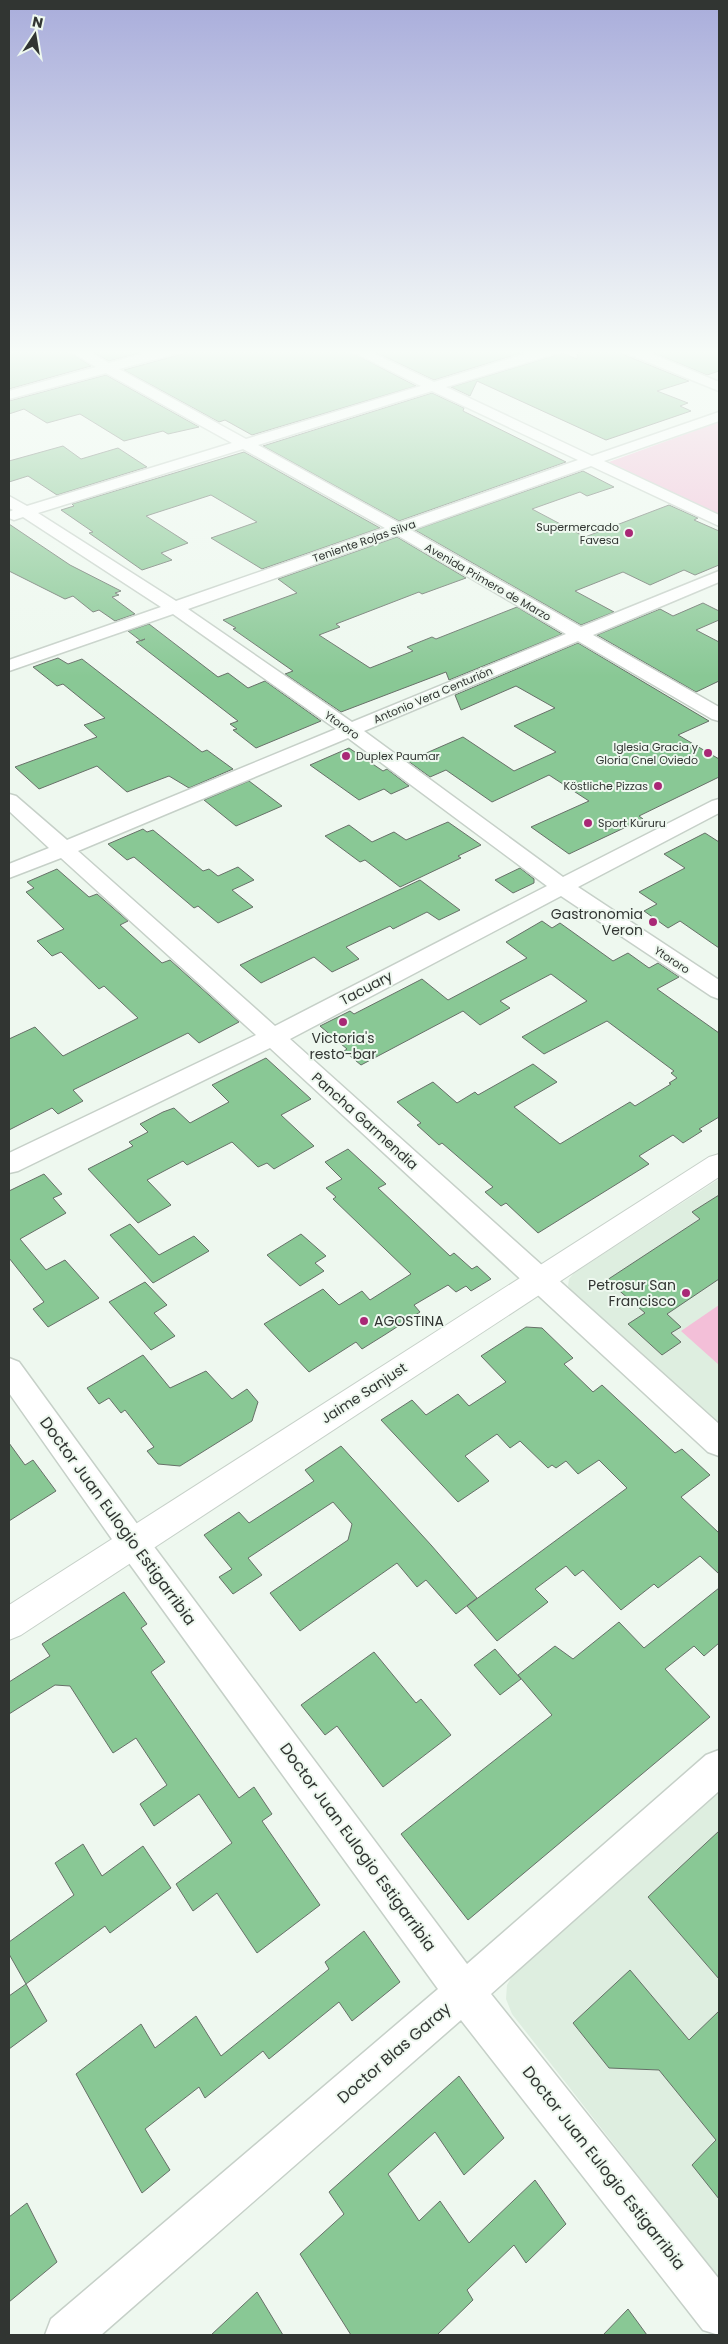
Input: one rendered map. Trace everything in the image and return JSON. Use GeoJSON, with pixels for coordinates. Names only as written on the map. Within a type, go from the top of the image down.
{"type":"FeatureCollection","features":[{"type":"Feature","properties":{"kind":"main road","name":"Jaime Sanjust"},"geometry":{"type":"LineString","coordinates":[[9,1624],[132,1542],[719,1164]]}},
{"type":"Feature","properties":{"kind":"street"},"geometry":{"type":"LineString","coordinates":[[17,514],[197,458]]}},
{"type":"Feature","properties":{"kind":"street","name":"Avenida Primero de Marzo"},"geometry":{"type":"LineString","coordinates":[[269,458],[398,530],[719,715]]}},
{"type":"Feature","properties":{"kind":"street"},"geometry":{"type":"LineString","coordinates":[[588,458],[719,521]]}},
{"type":"Feature","properties":{"kind":"street","name":"Teniente Rojas Silva"},"geometry":{"type":"LineString","coordinates":[[9,666],[601,458]]}},
{"type":"Feature","properties":{"kind":"street","name":"Ytororo"},"geometry":{"type":"LineString","coordinates":[[9,500],[17,514],[175,608],[350,730],[561,886],[719,991]]}},
{"type":"Feature","properties":{"kind":"street","name":"Antonio Vera Centurión"},"geometry":{"type":"LineString","coordinates":[[9,872],[719,576]]}},
{"type":"Feature","properties":{"kind":"street","name":"Pancha Garmendia"},"geometry":{"type":"LineString","coordinates":[[9,800],[62,850],[273,1037],[719,1443]]}},
{"type":"Feature","properties":{"kind":"street","name":"Tacuary"},"geometry":{"type":"LineString","coordinates":[[9,1164],[273,1037],[719,805]]}},
{"type":"Feature","properties":{"kind":"street","name":"Doctor Juan Eulogio Estigarribia"},"geometry":{"type":"LineString","coordinates":[[9,1370],[132,1542],[464,1992],[719,2314]]}},
{"type":"Feature","properties":{"kind":"street","name":"Doctor Blas Garay"},"geometry":{"type":"LineString","coordinates":[[67,2335],[464,1992],[719,1768]]}},
{"type":"Feature","properties":{"kind":"shaded area"},"geometry":{"type":"Polygon","coordinates":[[[619,458],[719,458],[719,515],[609,462],[619,458]]]}},
{"type":"Feature","properties":{"kind":"shaded area"},"geometry":{"type":"Polygon","coordinates":[[[719,1179],[719,1425],[573,1293],[568,1286],[569,1279],[574,1273],[719,1179]]]}},
{"type":"Feature","properties":{"kind":"shaded area"},"geometry":{"type":"Polygon","coordinates":[[[719,1305],[719,1365],[681,1331],[719,1305]]]}},
{"type":"Feature","properties":{"kind":"shaded area"},"geometry":{"type":"Polygon","coordinates":[[[719,1789],[719,2279],[512,2014],[506,1999],[507,1985],[514,1973],[719,1789]]]}},
{"type":"Feature","properties":{"kind":"building"},"geometry":{"type":"Polygon","coordinates":[[[18,458],[134,458],[147,467],[57,495],[28,476],[9,482],[9,461],[18,458]]]}},
{"type":"Feature","properties":{"kind":"building"},"geometry":{"type":"Polygon","coordinates":[[[223,458],[255,458],[380,528],[262,569],[211,538],[257,522],[211,495],[146,516],[188,543],[161,553],[172,560],[142,570],[89,533],[93,532],[61,510],[74,506],[72,504],[223,458]]]}},
{"type":"Feature","properties":{"kind":"building"},"geometry":{"type":"Polygon","coordinates":[[[285,458],[559,458],[566,462],[399,521],[285,458]]]}},
{"type":"Feature","properties":{"kind":"building"},"geometry":{"type":"Polygon","coordinates":[[[583,471],[614,487],[587,496],[580,492],[532,509],[585,537],[669,505],[698,518],[694,520],[719,531],[719,565],[695,575],[684,570],[650,585],[623,572],[575,591],[614,612],[581,625],[415,530],[583,471]]]}},
{"type":"Feature","properties":{"kind":"building"},"geometry":{"type":"Polygon","coordinates":[[[9,524],[70,565],[121,591],[115,593],[119,595],[112,597],[135,614],[115,621],[99,610],[93,612],[73,596],[65,599],[9,571],[9,524]]]}},
{"type":"Feature","properties":{"kind":"building"},"geometry":{"type":"Polygon","coordinates":[[[397,537],[466,578],[422,594],[419,592],[336,624],[340,627],[319,635],[370,668],[413,651],[407,647],[432,637],[436,639],[517,607],[562,634],[449,680],[446,672],[341,712],[285,674],[293,671],[223,620],[297,593],[278,579],[397,537]]]}},
{"type":"Feature","properties":{"kind":"building"},"geometry":{"type":"Polygon","coordinates":[[[703,603],[719,611],[719,620],[696,630],[719,642],[719,681],[696,692],[597,635],[660,609],[673,616],[703,603]]]}},
{"type":"Feature","properties":{"kind":"building"},"geometry":{"type":"Polygon","coordinates":[[[149,624],[218,677],[228,673],[248,688],[265,681],[321,721],[256,748],[233,730],[237,729],[230,724],[238,721],[136,642],[140,641],[128,631],[149,624]]]}},
{"type":"Feature","properties":{"kind":"building"},"geometry":{"type":"Polygon","coordinates":[[[578,643],[709,721],[678,735],[719,759],[719,777],[639,816],[643,819],[569,854],[531,827],[589,801],[549,775],[492,802],[446,770],[430,777],[408,761],[463,737],[514,771],[556,752],[514,726],[555,708],[516,686],[461,710],[455,695],[578,643]]]}},
{"type":"Feature","properties":{"kind":"building"},"geometry":{"type":"Polygon","coordinates":[[[58,658],[68,664],[82,659],[202,752],[207,750],[233,769],[189,788],[169,776],[127,792],[97,766],[39,789],[15,767],[97,737],[84,725],[105,718],[63,684],[57,686],[33,667],[58,658]]]}},
{"type":"Feature","properties":{"kind":"building"},"geometry":{"type":"Polygon","coordinates":[[[349,748],[383,771],[387,769],[409,786],[391,794],[384,789],[359,800],[310,765],[349,748]]]}},
{"type":"Feature","properties":{"kind":"building"},"geometry":{"type":"Polygon","coordinates":[[[249,781],[282,806],[236,826],[204,800],[249,781]]]}},
{"type":"Feature","properties":{"kind":"building"},"geometry":{"type":"Polygon","coordinates":[[[448,822],[481,845],[458,856],[461,858],[400,887],[365,860],[360,862],[325,836],[349,825],[372,842],[394,832],[406,840],[448,822]]]}},
{"type":"Feature","properties":{"kind":"building"},"geometry":{"type":"Polygon","coordinates":[[[143,829],[147,832],[153,830],[203,871],[209,869],[218,876],[238,867],[254,880],[232,890],[253,907],[218,923],[198,906],[194,908],[134,857],[127,860],[108,844],[143,829]]]}},
{"type":"Feature","properties":{"kind":"building"},"geometry":{"type":"Polygon","coordinates":[[[705,833],[719,842],[719,948],[680,921],[668,928],[644,911],[657,904],[639,892],[685,868],[664,854],[705,833]]]}},
{"type":"Feature","properties":{"kind":"building"},"geometry":{"type":"Polygon","coordinates":[[[520,868],[534,879],[534,883],[513,893],[495,880],[520,868]]]}},
{"type":"Feature","properties":{"kind":"building"},"geometry":{"type":"Polygon","coordinates":[[[57,869],[89,897],[97,894],[128,921],[120,925],[162,963],[170,960],[239,1022],[199,1043],[188,1033],[73,1090],[83,1101],[58,1114],[52,1108],[9,1130],[9,1039],[35,1027],[63,1056],[138,1018],[104,986],[99,989],[61,952],[52,956],[37,941],[64,929],[26,892],[34,888],[27,882],[57,869]]]}},
{"type":"Feature","properties":{"kind":"building"},"geometry":{"type":"Polygon","coordinates":[[[420,880],[460,910],[439,920],[427,912],[393,929],[390,926],[346,947],[359,959],[332,972],[314,957],[261,983],[240,965],[420,880]]]}},
{"type":"Feature","properties":{"kind":"building"},"geometry":{"type":"Polygon","coordinates":[[[542,921],[552,928],[560,923],[613,961],[628,953],[649,968],[658,963],[679,977],[657,989],[719,1033],[719,1117],[699,1129],[702,1131],[683,1143],[673,1135],[639,1156],[649,1164],[538,1233],[506,1203],[501,1206],[485,1192],[493,1187],[442,1143],[439,1145],[417,1125],[421,1123],[397,1102],[433,1082],[457,1103],[475,1092],[478,1095],[533,1064],[557,1082],[514,1107],[560,1144],[630,1102],[635,1106],[671,1084],[669,1083],[677,1078],[671,1073],[674,1071],[607,1021],[544,1054],[522,1037],[587,1001],[551,974],[500,1001],[510,1008],[480,1025],[463,1011],[361,1065],[344,1051],[347,1049],[320,1026],[350,1011],[354,1014],[422,979],[448,1000],[527,958],[506,942],[542,921]]]}},
{"type":"Feature","properties":{"kind":"building"},"geometry":{"type":"Polygon","coordinates":[[[266,1058],[311,1099],[281,1115],[314,1146],[274,1169],[267,1163],[258,1167],[232,1142],[187,1165],[183,1161],[147,1180],[171,1205],[138,1223],[88,1169],[133,1146],[129,1142],[148,1132],[140,1124],[163,1112],[174,1108],[190,1123],[229,1102],[212,1085],[266,1058]]]}},
{"type":"Feature","properties":{"kind":"building"},"geometry":{"type":"Polygon","coordinates":[[[348,1149],[386,1184],[378,1188],[450,1256],[454,1253],[472,1269],[477,1266],[491,1279],[471,1291],[466,1286],[456,1292],[448,1285],[414,1305],[420,1312],[386,1334],[362,1349],[356,1342],[309,1372],[264,1324],[323,1289],[339,1305],[362,1291],[370,1300],[411,1274],[333,1199],[336,1197],[326,1188],[342,1179],[325,1162],[348,1149]]]}},
{"type":"Feature","properties":{"kind":"building"},"geometry":{"type":"Polygon","coordinates":[[[44,1174],[62,1194],[53,1198],[66,1213],[20,1239],[46,1270],[65,1260],[99,1298],[48,1327],[33,1309],[44,1302],[9,1258],[9,1191],[44,1174]]]}},
{"type":"Feature","properties":{"kind":"building"},"geometry":{"type":"Polygon","coordinates":[[[719,1195],[719,1279],[667,1314],[681,1327],[671,1333],[681,1342],[662,1355],[628,1324],[645,1313],[607,1280],[700,1219],[692,1212],[719,1195]]]}},
{"type":"Feature","properties":{"kind":"building"},"geometry":{"type":"Polygon","coordinates":[[[130,1224],[159,1255],[194,1236],[209,1251],[153,1283],[110,1235],[130,1224]]]}},
{"type":"Feature","properties":{"kind":"building"},"geometry":{"type":"Polygon","coordinates":[[[301,1234],[326,1256],[315,1263],[324,1271],[300,1286],[267,1255],[301,1234]]]}},
{"type":"Feature","properties":{"kind":"building"},"geometry":{"type":"Polygon","coordinates":[[[145,1282],[167,1305],[154,1313],[175,1336],[151,1350],[109,1302],[145,1282]]]}},
{"type":"Feature","properties":{"kind":"building"},"geometry":{"type":"Polygon","coordinates":[[[526,1327],[542,1328],[573,1358],[564,1364],[593,1392],[602,1385],[675,1453],[682,1449],[710,1475],[681,1497],[719,1533],[719,1574],[700,1556],[658,1588],[654,1584],[621,1610],[583,1570],[575,1576],[566,1566],[535,1589],[548,1602],[497,1641],[467,1606],[627,1488],[599,1460],[578,1474],[566,1461],[556,1468],[552,1465],[548,1468],[520,1441],[510,1448],[497,1434],[465,1456],[489,1481],[458,1502],[381,1420],[412,1400],[426,1415],[458,1394],[469,1406],[506,1382],[481,1356],[526,1327]]]}},
{"type":"Feature","properties":{"kind":"building"},"geometry":{"type":"Polygon","coordinates":[[[143,1355],[170,1388],[206,1371],[232,1399],[247,1389],[258,1402],[252,1421],[180,1466],[158,1464],[147,1451],[154,1447],[125,1410],[121,1413],[109,1398],[99,1404],[87,1388],[143,1355]]]}},
{"type":"Feature","properties":{"kind":"building"},"geometry":{"type":"Polygon","coordinates":[[[9,1443],[25,1465],[33,1460],[56,1491],[9,1521],[9,1443]]]}},
{"type":"Feature","properties":{"kind":"building"},"geometry":{"type":"Polygon","coordinates":[[[341,1446],[477,1598],[456,1614],[426,1580],[417,1587],[397,1563],[300,1631],[270,1593],[348,1540],[352,1524],[333,1502],[248,1558],[262,1575],[233,1594],[219,1577],[232,1569],[204,1535],[239,1512],[249,1523],[314,1481],[305,1470],[341,1446]]]}},
{"type":"Feature","properties":{"kind":"building"},"geometry":{"type":"Polygon","coordinates":[[[719,1588],[719,1643],[704,1656],[694,1646],[665,1669],[710,1717],[468,1920],[401,1834],[552,1715],[518,1675],[555,1646],[573,1659],[619,1622],[644,1648],[719,1588]]]}},
{"type":"Feature","properties":{"kind":"building"},"geometry":{"type":"Polygon","coordinates":[[[124,1592],[147,1624],[141,1628],[165,1662],[151,1672],[239,1798],[254,1787],[272,1814],[262,1821],[320,1905],[257,1953],[217,1893],[193,1911],[176,1884],[232,1843],[199,1794],[154,1826],[140,1804],[167,1785],[136,1738],[113,1753],[70,1686],[55,1685],[9,1714],[9,1682],[50,1656],[42,1644],[124,1592]]]}},
{"type":"Feature","properties":{"kind":"building"},"geometry":{"type":"Polygon","coordinates":[[[495,1649],[521,1679],[500,1695],[474,1665],[495,1649]]]}},
{"type":"Feature","properties":{"kind":"building"},"geometry":{"type":"Polygon","coordinates":[[[374,1652],[416,1703],[421,1699],[451,1735],[383,1787],[337,1726],[325,1735],[301,1705],[374,1652]]]}},
{"type":"Feature","properties":{"kind":"building"},"geometry":{"type":"Polygon","coordinates":[[[719,1831],[719,1979],[648,1897],[719,1831]]]}},
{"type":"Feature","properties":{"kind":"building"},"geometry":{"type":"Polygon","coordinates":[[[83,1844],[102,1876],[143,1846],[171,1888],[110,1933],[105,1926],[26,1984],[9,1954],[9,1942],[74,1895],[55,1863],[83,1844]]]}},
{"type":"Feature","properties":{"kind":"building"},"geometry":{"type":"Polygon","coordinates":[[[364,1931],[400,1982],[352,2021],[339,2002],[269,2059],[263,2051],[205,2098],[199,2087],[145,2129],[170,2170],[142,2193],[76,2074],[141,2024],[155,2048],[196,2016],[221,2056],[329,1969],[325,1962],[364,1931]]]}},
{"type":"Feature","properties":{"kind":"building"},"geometry":{"type":"Polygon","coordinates":[[[630,1970],[689,2040],[719,2011],[719,2199],[692,2165],[716,2140],[659,2070],[609,2068],[573,2023],[630,1970]]]}},
{"type":"Feature","properties":{"kind":"building"},"geometry":{"type":"Polygon","coordinates":[[[26,1984],[47,2021],[9,2049],[9,1996],[26,1984]]]}},
{"type":"Feature","properties":{"kind":"building"},"geometry":{"type":"Polygon","coordinates":[[[459,2076],[504,2138],[464,2175],[435,2132],[388,2174],[419,2221],[440,2201],[469,2243],[535,2180],[566,2224],[526,2263],[514,2245],[467,2290],[473,2300],[437,2335],[351,2335],[300,2254],[344,2214],[329,2192],[459,2076]]]}},
{"type":"Feature","properties":{"kind":"building"},"geometry":{"type":"Polygon","coordinates":[[[27,2203],[57,2262],[9,2302],[9,2217],[27,2203]]]}},
{"type":"Feature","properties":{"kind":"building"},"geometry":{"type":"Polygon","coordinates":[[[257,2292],[283,2335],[211,2335],[257,2292]]]}},
{"type":"Feature","properties":{"kind":"building"},"geometry":{"type":"Polygon","coordinates":[[[628,2309],[647,2335],[603,2335],[628,2309]]]}},
{"type":"Feature","properties":{"kind":"place","name":"Supermercado Favesa"},"geometry":{"type":"Point","coordinates":[629,533]}},
{"type":"Feature","properties":{"kind":"place","name":"Iglesia Gracia y Gloria Cnel Oviedo"},"geometry":{"type":"Point","coordinates":[708,753]}},
{"type":"Feature","properties":{"kind":"place","name":"Duplex Paumar"},"geometry":{"type":"Point","coordinates":[346,756]}},
{"type":"Feature","properties":{"kind":"place","name":"Köstliche Pizzas"},"geometry":{"type":"Point","coordinates":[658,786]}},
{"type":"Feature","properties":{"kind":"place","name":"Sport Kururu"},"geometry":{"type":"Point","coordinates":[588,823]}},
{"type":"Feature","properties":{"kind":"place","name":"Gastronomia Veron"},"geometry":{"type":"Point","coordinates":[653,922]}},
{"type":"Feature","properties":{"kind":"place","name":"Victoria's resto-bar"},"geometry":{"type":"Point","coordinates":[343,1022]}},
{"type":"Feature","properties":{"kind":"place","name":"Petrosur San Francisco"},"geometry":{"type":"Point","coordinates":[686,1293]}},
{"type":"Feature","properties":{"kind":"place","name":"AGOSTINA"},"geometry":{"type":"Point","coordinates":[364,1321]}}]}
